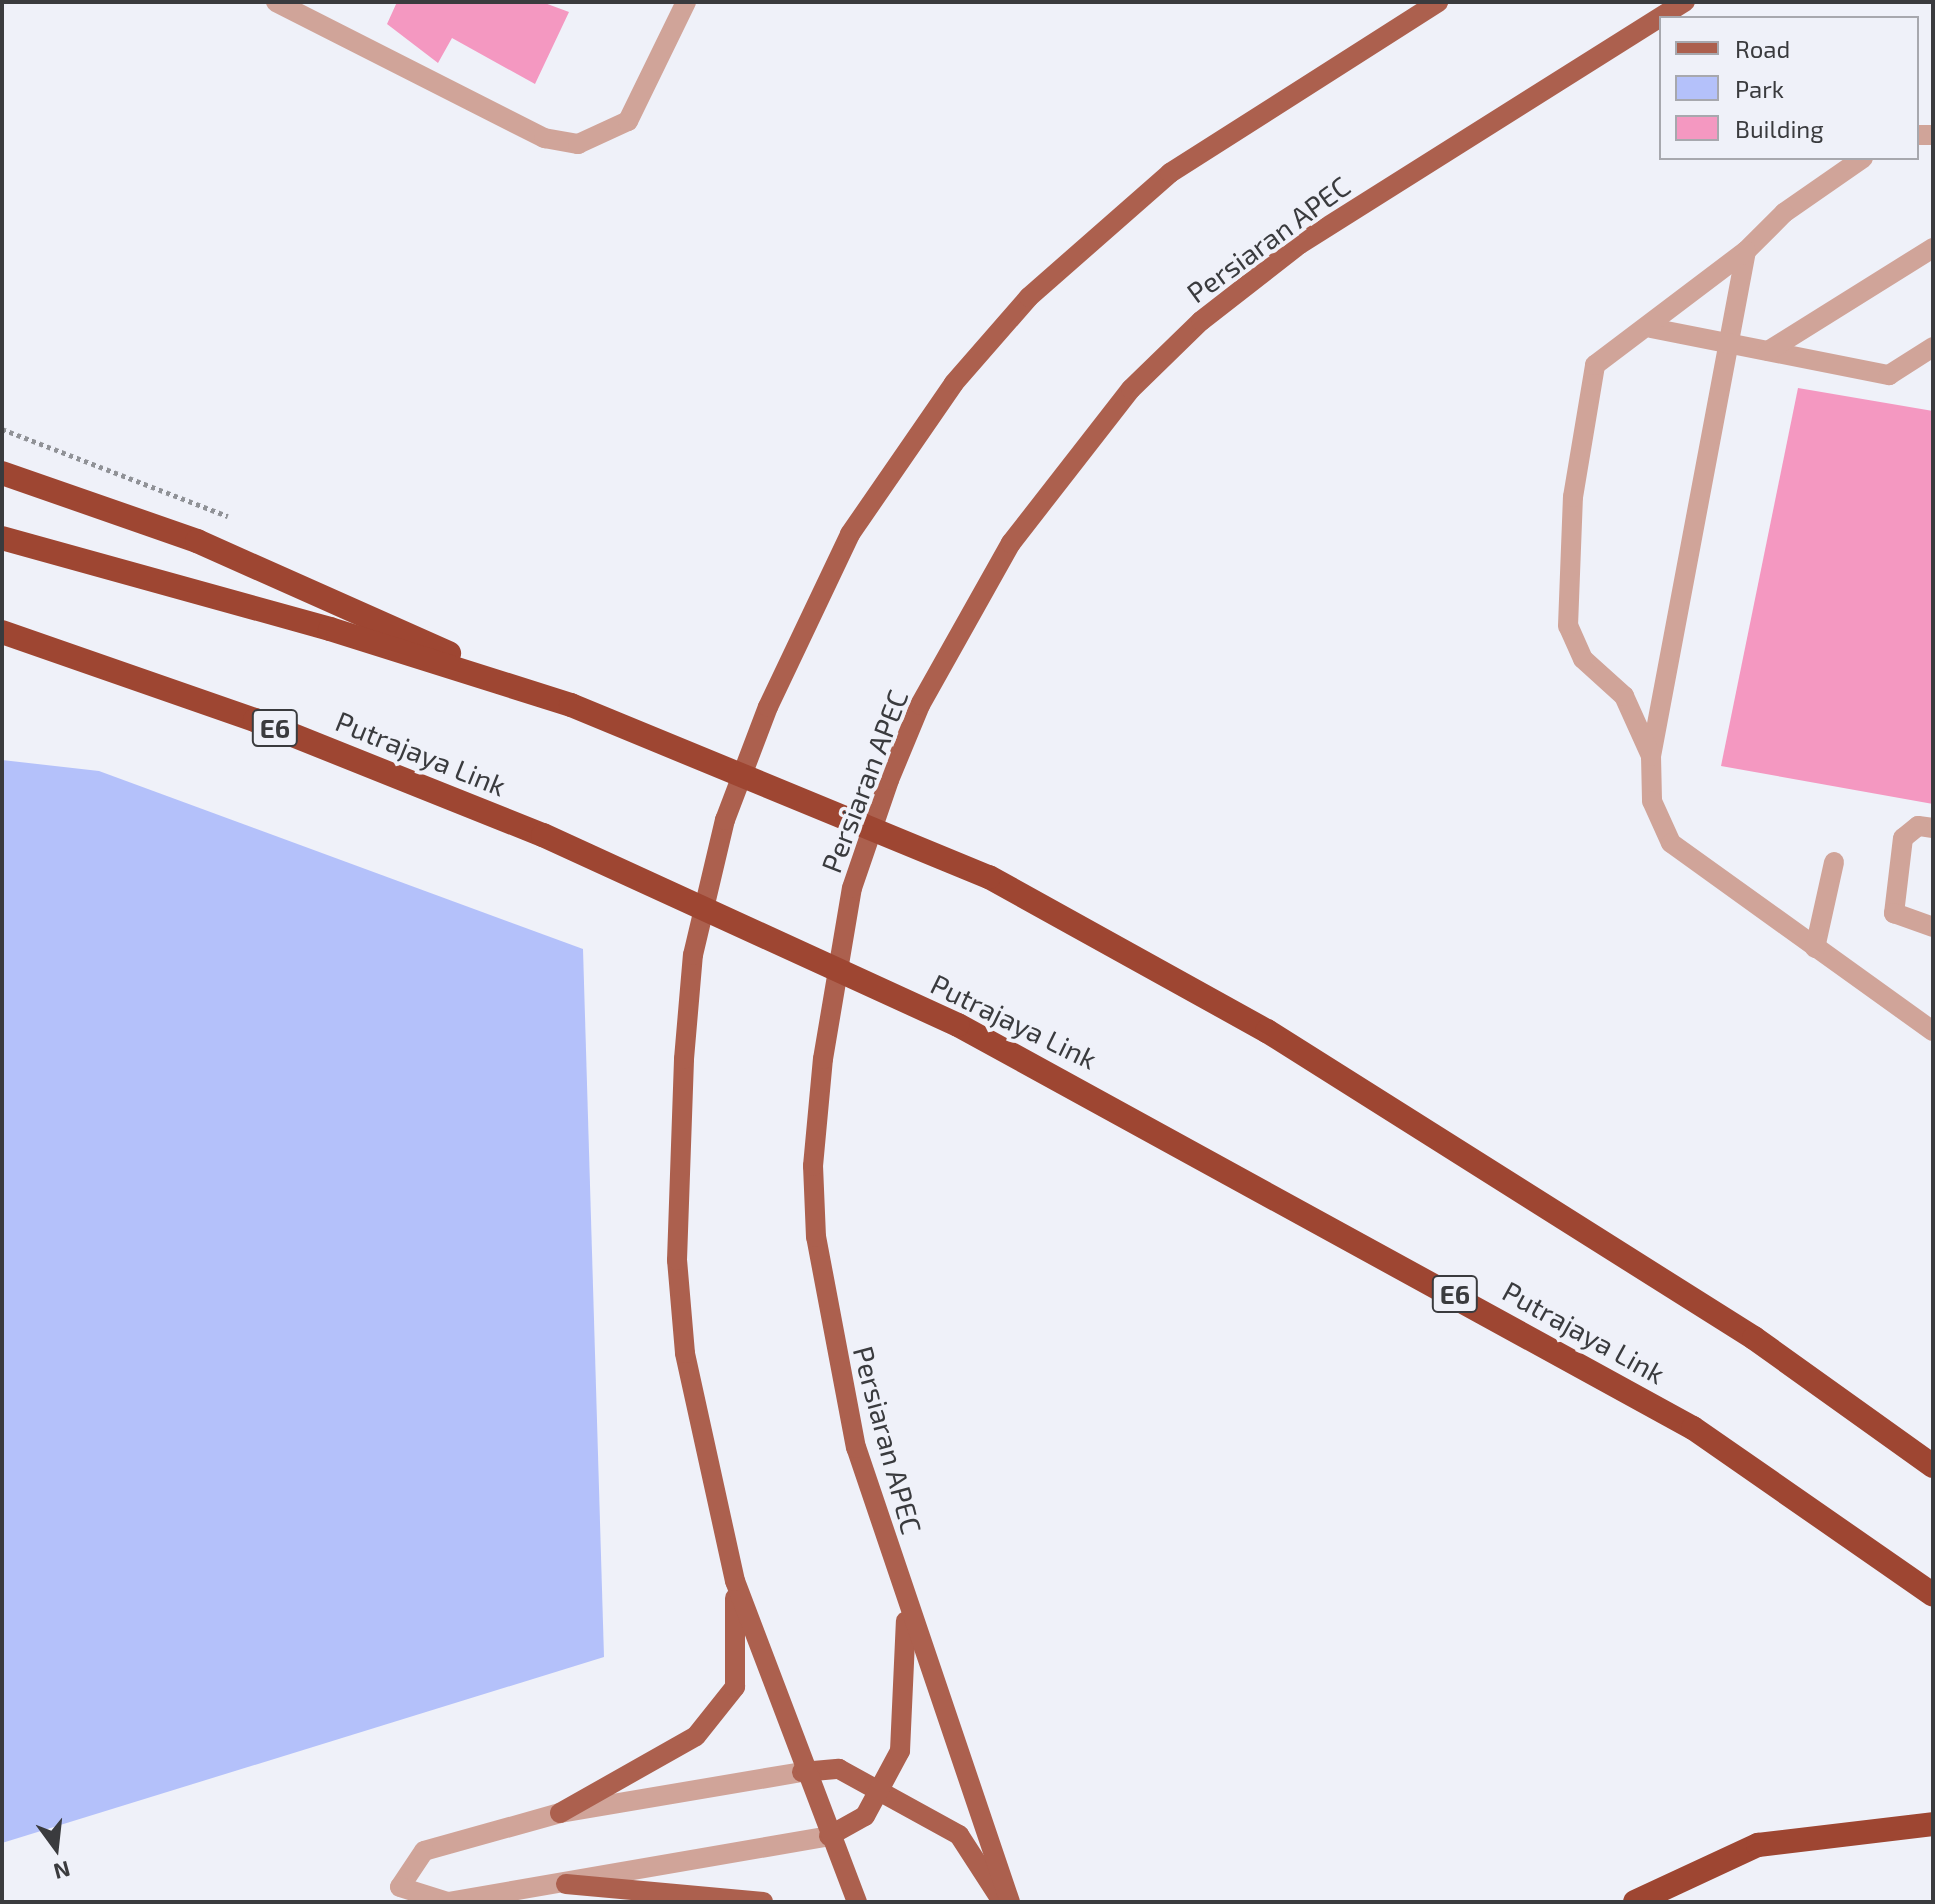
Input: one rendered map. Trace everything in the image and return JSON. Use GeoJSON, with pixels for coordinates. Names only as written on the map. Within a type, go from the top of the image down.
{"type":"FeatureCollection","features":[{"type":"Feature","properties":{"kind":"highway"},"geometry":{"type":"LineString","coordinates":[[2,473],[197,541],[542,696]]}},
{"type":"Feature","properties":{"kind":"highway"},"geometry":{"type":"LineString","coordinates":[[2,538],[571,705],[989,877],[1280,1039],[1754,1338],[1933,1466]]}},
{"type":"Feature","properties":{"kind":"highway","name":"Putrajaya Link"},"geometry":{"type":"LineString","coordinates":[[2,632],[255,720],[543,835],[958,1025],[1693,1428],[1933,1595]]}},
{"type":"Feature","properties":{"kind":"highway"},"geometry":{"type":"LineString","coordinates":[[1635,1902],[1758,1845],[1933,1824]]}},
{"type":"Feature","properties":{"kind":"main road"},"geometry":{"type":"LineString","coordinates":[[857,1902],[802,1772],[735,1581],[685,1353],[677,1260],[680,1130],[693,955],[725,820],[780,681],[850,534],[895,464],[1029,297],[1170,173],[1438,2]]}},
{"type":"Feature","properties":{"kind":"main road","name":"Persiaran APEC"},"geometry":{"type":"LineString","coordinates":[[1663,16],[1685,2]]}},
{"type":"Feature","properties":{"kind":"main road","name":"Persiaran APEC"},"geometry":{"type":"LineString","coordinates":[[1010,1902],[856,1448],[829,1328],[813,1166],[852,888],[920,705],[1011,543],[1057,479],[1131,389],[1201,321],[1300,244],[1659,18]]}},
{"type":"Feature","properties":{"kind":"main road"},"geometry":{"type":"LineString","coordinates":[[560,1813],[696,1736],[735,1687],[735,1581]]}},
{"type":"Feature","properties":{"kind":"main road"},"geometry":{"type":"LineString","coordinates":[[829,1836],[865,1816],[900,1751],[908,1708],[906,1601]]}},
{"type":"Feature","properties":{"kind":"main road"},"geometry":{"type":"LineString","coordinates":[[802,1772],[839,1769],[959,1835],[1002,1902]]}},
{"type":"Feature","properties":{"kind":"main road"},"geometry":{"type":"LineString","coordinates":[[566,1884],[763,1902]]}},
{"type":"Feature","properties":{"kind":"street"},"geometry":{"type":"LineString","coordinates":[[276,2],[544,138],[578,144],[628,121],[686,2]]}},
{"type":"Feature","properties":{"kind":"street"},"geometry":{"type":"LineString","coordinates":[[1651,756],[1624,696],[1583,659],[1565,598],[1595,365],[1612,346],[1651,328],[1746,251],[1784,213],[1860,160]]}},
{"type":"Feature","properties":{"kind":"street"},"geometry":{"type":"LineString","coordinates":[[1768,351],[1933,248]]}},
{"type":"Feature","properties":{"kind":"street"},"geometry":{"type":"LineString","coordinates":[[1746,251],[1732,344],[1651,756],[1652,801],[1671,843],[1933,1031]]}},
{"type":"Feature","properties":{"kind":"street"},"geometry":{"type":"LineString","coordinates":[[1651,328],[1889,375],[1933,347]]}},
{"type":"Feature","properties":{"kind":"street"},"geometry":{"type":"LineString","coordinates":[[1933,828],[1918,826],[1903,838],[1894,913],[1933,927]]}},
{"type":"Feature","properties":{"kind":"street"},"geometry":{"type":"LineString","coordinates":[[1815,948],[1834,862]]}},
{"type":"Feature","properties":{"kind":"street"},"geometry":{"type":"LineString","coordinates":[[802,1772],[560,1813],[424,1851],[400,1887],[448,1902],[566,1884],[829,1836]]}},
{"type":"Feature","properties":{"kind":"green space"},"geometry":{"type":"Polygon","coordinates":[[[2,760],[99,771],[583,949],[604,1657],[2,1843],[2,760]]]}},
{"type":"Feature","properties":{"kind":"building"},"geometry":{"type":"Polygon","coordinates":[[[397,2],[542,2],[569,12],[535,84],[452,38],[438,63],[387,24],[397,2]]]}},
{"type":"Feature","properties":{"kind":"building"},"geometry":{"type":"Polygon","coordinates":[[[1798,388],[1933,411],[1933,804],[1721,766],[1798,388]]]}}]}
